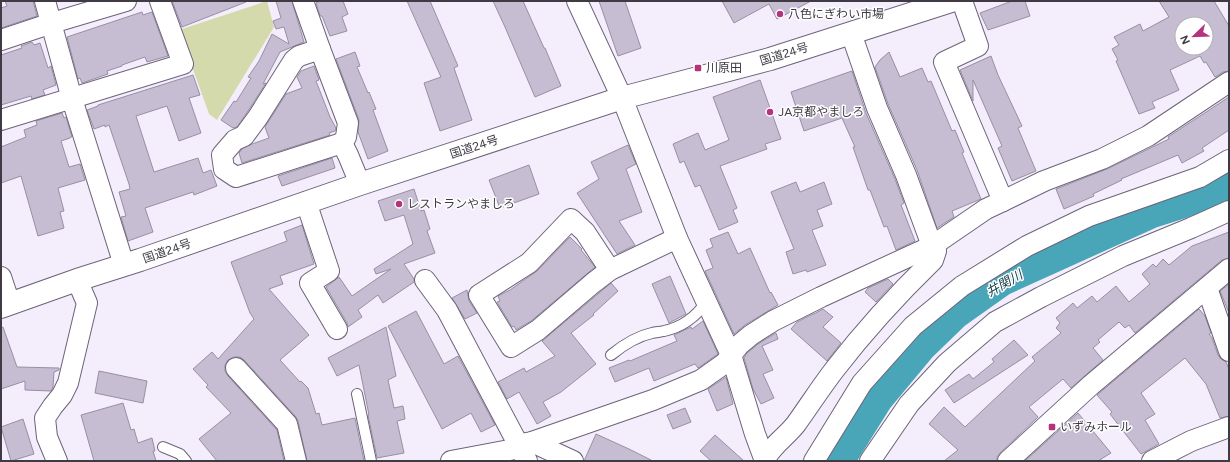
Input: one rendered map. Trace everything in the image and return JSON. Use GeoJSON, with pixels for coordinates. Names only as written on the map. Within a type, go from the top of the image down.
{"type":"FeatureCollection","features":[{"type":"Feature","properties":{"kind":"highway","name":"国道24号"},"geometry":{"type":"LineString","coordinates":[[5,306],[306,202],[622,98],[770,59],[951,1]]}},
{"type":"Feature","properties":{"kind":"street"},"geometry":{"type":"LineString","coordinates":[[45,1],[72,99],[124,265]]}},
{"type":"Feature","properties":{"kind":"street"},"geometry":{"type":"LineString","coordinates":[[1,40],[126,1]]}},
{"type":"Feature","properties":{"kind":"street"},"geometry":{"type":"LineString","coordinates":[[1,120],[183,64],[160,1]]}},
{"type":"Feature","properties":{"kind":"street"},"geometry":{"type":"LineString","coordinates":[[303,1],[348,123],[346,137],[342,143],[236,177],[224,169],[222,155],[235,140],[244,136],[258,117],[294,60],[299,56],[320,49]]}},
{"type":"Feature","properties":{"kind":"street"},"geometry":{"type":"LineString","coordinates":[[578,1],[622,98],[677,238],[731,355],[764,461]]}},
{"type":"Feature","properties":{"kind":"street"},"geometry":{"type":"LineString","coordinates":[[962,1],[978,46],[944,62],[1002,201]]}},
{"type":"Feature","properties":{"kind":"street"},"geometry":{"type":"LineString","coordinates":[[764,461],[774,446],[795,425],[836,368],[869,327],[933,260],[936,251],[932,246],[906,175],[878,108],[851,33]]}},
{"type":"Feature","properties":{"kind":"street"},"geometry":{"type":"LineString","coordinates":[[451,461],[481,459],[526,450],[701,380],[725,363],[739,345],[751,335],[773,321],[821,297],[932,246],[986,209],[1002,201],[1044,181],[1102,159],[1148,136],[1229,82]]}},
{"type":"Feature","properties":{"kind":"street"},"geometry":{"type":"LineString","coordinates":[[342,143],[360,184]]}},
{"type":"Feature","properties":{"kind":"street"},"geometry":{"type":"LineString","coordinates":[[814,461],[862,382],[913,326],[962,286],[1027,246],[1089,216],[1200,177],[1229,160]]}},
{"type":"Feature","properties":{"kind":"street"},"geometry":{"type":"LineString","coordinates":[[306,202],[329,271],[310,282],[337,329]]}},
{"type":"Feature","properties":{"kind":"street"},"geometry":{"type":"LineString","coordinates":[[870,461],[909,404],[947,363],[995,322],[1123,256],[1229,211]]}},
{"type":"Feature","properties":{"kind":"street"},"geometry":{"type":"LineString","coordinates":[[610,270],[585,232],[571,219],[529,263],[479,295],[511,347],[538,330],[610,270],[677,238]]}},
{"type":"Feature","properties":{"kind":"street"},"geometry":{"type":"LineString","coordinates":[[1008,461],[1091,385],[1229,269]]}},
{"type":"Feature","properties":{"kind":"street"},"geometry":{"type":"LineString","coordinates":[[1,277],[5,306]]}},
{"type":"Feature","properties":{"kind":"street"},"geometry":{"type":"LineString","coordinates":[[57,461],[47,437],[45,418],[52,406],[62,394],[68,383],[70,375],[86,302],[77,280]]}},
{"type":"Feature","properties":{"kind":"street"},"geometry":{"type":"LineString","coordinates":[[424,280],[447,310],[526,450],[573,461]]}},
{"type":"Feature","properties":{"kind":"street"},"geometry":{"type":"LineString","coordinates":[[1207,288],[1229,350]]}},
{"type":"Feature","properties":{"kind":"street"},"geometry":{"type":"LineString","coordinates":[[236,368],[287,424],[296,461]]}},
{"type":"Feature","properties":{"kind":"street"},"geometry":{"type":"LineString","coordinates":[[1152,461],[1191,441],[1229,427]]}},
{"type":"Feature","properties":{"kind":"lane"},"geometry":{"type":"LineString","coordinates":[[611,355],[625,344],[651,333],[663,332],[684,323],[697,314],[706,302]]}},
{"type":"Feature","properties":{"kind":"lane"},"geometry":{"type":"LineString","coordinates":[[357,394],[371,461]]}},
{"type":"Feature","properties":{"kind":"lane"},"geometry":{"type":"LineString","coordinates":[[163,447],[180,454],[186,461]]}},
{"type":"Feature","properties":{"kind":"green space"},"geometry":{"type":"Polygon","coordinates":[[[267,1],[274,27],[217,120],[209,114],[179,30],[267,1]]]}},
{"type":"Feature","properties":{"kind":"building"},"geometry":{"type":"Polygon","coordinates":[[[5,1],[33,1],[37,16],[1,28],[1,8],[7,6],[5,1]]]}},
{"type":"Feature","properties":{"kind":"building"},"geometry":{"type":"Polygon","coordinates":[[[172,1],[246,1],[246,2],[182,27],[172,1]]]}},
{"type":"Feature","properties":{"kind":"building"},"geometry":{"type":"Polygon","coordinates":[[[276,1],[292,1],[304,42],[280,52],[263,84],[266,83],[237,127],[233,128],[221,120],[234,101],[236,102],[251,78],[248,77],[259,61],[272,34],[289,44],[284,27],[276,29],[273,21],[281,18],[276,1]]]}},
{"type":"Feature","properties":{"kind":"building"},"geometry":{"type":"Polygon","coordinates":[[[320,1],[343,1],[348,14],[342,17],[347,31],[330,36],[322,16],[320,16],[316,3],[320,1]]]}},
{"type":"Feature","properties":{"kind":"building"},"geometry":{"type":"Polygon","coordinates":[[[407,1],[430,1],[458,66],[454,68],[472,120],[440,131],[424,83],[441,77],[407,1]]]}},
{"type":"Feature","properties":{"kind":"building"},"geometry":{"type":"Polygon","coordinates":[[[493,1],[523,1],[561,86],[535,97],[493,1]]]}},
{"type":"Feature","properties":{"kind":"building"},"geometry":{"type":"Polygon","coordinates":[[[599,1],[625,1],[641,48],[618,56],[599,1]]]}},
{"type":"Feature","properties":{"kind":"building"},"geometry":{"type":"Polygon","coordinates":[[[722,1],[811,1],[777,19],[769,4],[734,23],[722,1]]]}},
{"type":"Feature","properties":{"kind":"building"},"geometry":{"type":"Polygon","coordinates":[[[1012,1],[1025,1],[1030,16],[988,30],[980,13],[1012,1]]]}},
{"type":"Feature","properties":{"kind":"building"},"geometry":{"type":"Polygon","coordinates":[[[1159,1],[1214,1],[1229,26],[1229,71],[1223,72],[1215,77],[1206,62],[1204,63],[1200,56],[1170,70],[1179,90],[1152,102],[1155,108],[1139,114],[1116,61],[1118,60],[1112,49],[1119,45],[1114,37],[1140,24],[1143,31],[1169,17],[1159,1]]]}},
{"type":"Feature","properties":{"kind":"building"},"geometry":{"type":"Polygon","coordinates":[[[142,12],[143,15],[152,12],[168,56],[147,62],[145,57],[107,71],[108,74],[82,83],[80,78],[78,79],[67,37],[142,12]]]}},
{"type":"Feature","properties":{"kind":"building"},"geometry":{"type":"Polygon","coordinates":[[[32,42],[34,45],[40,43],[48,68],[51,66],[56,85],[43,90],[45,95],[32,99],[31,96],[1,105],[1,55],[22,48],[21,46],[32,42]]]}},
{"type":"Feature","properties":{"kind":"building"},"geometry":{"type":"Polygon","coordinates":[[[355,52],[360,66],[357,67],[376,109],[373,110],[388,151],[368,159],[358,132],[359,120],[336,59],[355,52]]]}},
{"type":"Feature","properties":{"kind":"building"},"geometry":{"type":"Polygon","coordinates":[[[889,52],[900,77],[922,68],[928,82],[931,81],[952,131],[955,130],[964,152],[962,153],[981,199],[952,211],[954,217],[937,228],[917,170],[888,104],[875,67],[889,52]]]}},
{"type":"Feature","properties":{"kind":"building"},"geometry":{"type":"Polygon","coordinates":[[[991,56],[998,75],[1022,126],[1018,128],[1036,171],[1012,181],[998,148],[1002,146],[973,80],[973,101],[960,70],[991,56]]]}},
{"type":"Feature","properties":{"kind":"building"},"geometry":{"type":"Polygon","coordinates":[[[314,66],[319,80],[316,81],[330,117],[336,128],[335,131],[329,133],[330,135],[242,163],[239,153],[242,149],[252,144],[269,138],[265,127],[286,94],[302,88],[297,77],[301,71],[314,66]]]}},
{"type":"Feature","properties":{"kind":"building"},"geometry":{"type":"Polygon","coordinates":[[[852,71],[866,113],[904,203],[901,205],[915,241],[896,250],[887,226],[884,227],[870,190],[868,190],[853,147],[855,147],[842,118],[804,131],[791,92],[852,71]]]}},
{"type":"Feature","properties":{"kind":"building"},"geometry":{"type":"Polygon","coordinates":[[[193,75],[200,95],[189,98],[201,133],[179,141],[167,106],[136,116],[154,172],[198,158],[203,173],[211,170],[217,186],[194,195],[193,192],[145,208],[153,232],[128,241],[121,217],[126,216],[119,192],[130,189],[129,184],[109,125],[94,129],[87,110],[98,105],[193,75]]]}},
{"type":"Feature","properties":{"kind":"building"},"geometry":{"type":"Polygon","coordinates":[[[760,80],[781,139],[765,144],[767,149],[720,166],[737,208],[733,210],[738,222],[719,230],[700,185],[695,187],[684,161],[680,163],[673,144],[698,133],[705,150],[729,140],[713,97],[760,80]]]}},
{"type":"Feature","properties":{"kind":"building"},"geometry":{"type":"Polygon","coordinates":[[[1229,97],[1229,130],[1202,148],[1204,151],[1182,163],[1178,155],[1121,179],[1122,180],[1093,194],[1094,196],[1064,209],[1056,189],[1107,169],[1169,139],[1168,137],[1229,97]]]}},
{"type":"Feature","properties":{"kind":"building"},"geometry":{"type":"Polygon","coordinates":[[[62,113],[64,118],[66,117],[72,137],[61,141],[69,167],[80,164],[85,180],[58,188],[64,211],[60,212],[64,228],[38,236],[21,176],[1,183],[1,147],[26,137],[24,130],[37,125],[36,121],[62,113]]]}},
{"type":"Feature","properties":{"kind":"building"},"geometry":{"type":"Polygon","coordinates":[[[628,145],[636,164],[626,169],[642,212],[619,221],[635,245],[617,254],[577,193],[599,179],[591,162],[628,145]]]}},
{"type":"Feature","properties":{"kind":"building"},"geometry":{"type":"Polygon","coordinates":[[[332,158],[335,168],[282,186],[278,176],[332,158]]]}},
{"type":"Feature","properties":{"kind":"building"},"geometry":{"type":"Polygon","coordinates":[[[529,165],[539,194],[500,208],[489,180],[529,165]]]}},
{"type":"Feature","properties":{"kind":"building"},"geometry":{"type":"Polygon","coordinates":[[[796,182],[800,192],[824,182],[832,204],[817,210],[823,226],[812,230],[826,265],[807,272],[806,270],[793,274],[786,252],[794,249],[771,192],[796,182]]]}},
{"type":"Feature","properties":{"kind":"building"},"geometry":{"type":"Polygon","coordinates":[[[414,189],[421,211],[424,210],[430,229],[427,231],[435,253],[404,264],[414,279],[414,282],[383,303],[378,295],[358,310],[362,317],[348,327],[326,287],[339,277],[352,296],[391,269],[376,274],[374,269],[413,244],[404,215],[385,221],[378,201],[414,189]]]}},
{"type":"Feature","properties":{"kind":"building"},"geometry":{"type":"Polygon","coordinates":[[[302,225],[314,264],[280,276],[283,284],[269,289],[309,335],[280,360],[300,382],[301,381],[308,388],[316,414],[319,413],[322,425],[355,418],[364,461],[307,461],[296,417],[244,360],[240,357],[234,357],[228,360],[225,365],[225,371],[277,430],[284,461],[217,461],[199,439],[231,413],[206,387],[208,385],[193,369],[212,352],[218,359],[254,319],[250,313],[231,262],[287,241],[284,232],[302,225]]]}},
{"type":"Feature","properties":{"kind":"building"},"geometry":{"type":"Polygon","coordinates":[[[728,232],[738,254],[750,248],[770,293],[771,292],[778,305],[745,325],[734,334],[705,271],[713,268],[706,250],[713,247],[710,239],[728,232]]]}},
{"type":"Feature","properties":{"kind":"building"},"geometry":{"type":"Polygon","coordinates":[[[1229,232],[1229,258],[1222,260],[1135,333],[1129,325],[1125,328],[1119,322],[1098,340],[1100,342],[1093,348],[1103,360],[1071,388],[1063,379],[1029,407],[1038,417],[1000,453],[997,457],[997,461],[944,461],[958,450],[929,424],[944,407],[965,427],[1035,361],[1032,357],[1061,333],[1056,328],[1060,323],[1056,318],[1073,303],[1077,308],[1092,296],[1097,302],[1116,286],[1129,302],[1150,284],[1142,274],[1153,264],[1156,267],[1163,259],[1169,265],[1192,246],[1229,232]]]}},
{"type":"Feature","properties":{"kind":"building"},"geometry":{"type":"Polygon","coordinates":[[[570,237],[582,249],[581,250],[595,267],[531,321],[516,330],[514,326],[512,327],[497,302],[500,301],[498,296],[510,290],[537,271],[570,237]]]}},
{"type":"Feature","properties":{"kind":"building"},"geometry":{"type":"Polygon","coordinates":[[[670,276],[686,314],[669,323],[652,284],[670,276]]]}},
{"type":"Feature","properties":{"kind":"building"},"geometry":{"type":"Polygon","coordinates":[[[888,279],[893,284],[876,302],[865,292],[868,288],[888,279]]]}},
{"type":"Feature","properties":{"kind":"building"},"geometry":{"type":"Polygon","coordinates":[[[611,283],[618,291],[593,314],[594,315],[571,333],[596,364],[561,392],[543,402],[551,416],[537,424],[519,392],[507,399],[498,382],[524,368],[526,372],[555,356],[542,341],[611,283]]]}},
{"type":"Feature","properties":{"kind":"building"},"geometry":{"type":"Polygon","coordinates":[[[1229,284],[1229,313],[1220,291],[1229,284]]]}},
{"type":"Feature","properties":{"kind":"building"},"geometry":{"type":"Polygon","coordinates":[[[467,290],[469,301],[477,313],[465,319],[452,298],[467,290]]]}},
{"type":"Feature","properties":{"kind":"building"},"geometry":{"type":"Polygon","coordinates":[[[823,309],[833,317],[823,327],[841,343],[827,361],[791,329],[797,322],[823,309]]]}},
{"type":"Feature","properties":{"kind":"building"},"geometry":{"type":"Polygon","coordinates":[[[1199,309],[1205,316],[1211,333],[1209,334],[1218,355],[1226,362],[1229,369],[1229,416],[1220,418],[1206,384],[1185,358],[1141,393],[1155,414],[1145,420],[1159,444],[1141,454],[1110,414],[1112,412],[1097,395],[1199,309]]]}},
{"type":"Feature","properties":{"kind":"building"},"geometry":{"type":"Polygon","coordinates":[[[416,311],[444,364],[458,356],[495,425],[481,432],[471,413],[442,429],[388,326],[416,311]]]}},
{"type":"Feature","properties":{"kind":"building"},"geometry":{"type":"Polygon","coordinates":[[[703,321],[718,354],[698,368],[695,364],[654,381],[649,368],[615,382],[609,368],[629,360],[630,361],[677,341],[674,335],[691,327],[692,329],[703,321]]]}},
{"type":"Feature","properties":{"kind":"building"},"geometry":{"type":"Polygon","coordinates":[[[3,327],[17,367],[59,368],[59,370],[54,372],[53,387],[51,391],[25,390],[25,381],[1,389],[1,328],[3,327]]]}},
{"type":"Feature","properties":{"kind":"building"},"geometry":{"type":"Polygon","coordinates":[[[386,327],[396,376],[388,380],[394,408],[403,406],[405,419],[397,421],[404,453],[377,458],[359,365],[337,376],[328,358],[386,327]]]}},
{"type":"Feature","properties":{"kind":"building"},"geometry":{"type":"Polygon","coordinates":[[[776,333],[778,339],[762,346],[773,370],[763,374],[774,398],[761,404],[753,389],[744,358],[747,353],[758,344],[776,333]]]}},
{"type":"Feature","properties":{"kind":"building"},"geometry":{"type":"Polygon","coordinates":[[[1014,340],[1028,355],[954,403],[945,390],[969,374],[973,379],[994,362],[992,359],[1014,340]]]}},
{"type":"Feature","properties":{"kind":"building"},"geometry":{"type":"Polygon","coordinates":[[[99,371],[147,381],[143,403],[95,393],[99,371]]]}},
{"type":"Feature","properties":{"kind":"building"},"geometry":{"type":"Polygon","coordinates":[[[726,377],[733,404],[717,411],[708,389],[726,377]]]}},
{"type":"Feature","properties":{"kind":"building"},"geometry":{"type":"Polygon","coordinates":[[[123,403],[131,430],[134,429],[138,443],[152,438],[155,451],[153,451],[156,461],[94,461],[81,415],[123,403]]]}},
{"type":"Feature","properties":{"kind":"building"},"geometry":{"type":"Polygon","coordinates":[[[685,408],[691,422],[673,429],[667,415],[685,408]]]}},
{"type":"Feature","properties":{"kind":"building"},"geometry":{"type":"Polygon","coordinates":[[[1078,413],[1111,453],[1098,461],[1025,461],[1078,413]]]}},
{"type":"Feature","properties":{"kind":"building"},"geometry":{"type":"Polygon","coordinates":[[[23,419],[34,454],[11,461],[1,427],[23,419]]]}},
{"type":"Feature","properties":{"kind":"building"},"geometry":{"type":"Polygon","coordinates":[[[596,434],[629,449],[653,461],[584,461],[596,434]]]}},
{"type":"Feature","properties":{"kind":"building"},"geometry":{"type":"Polygon","coordinates":[[[715,435],[744,461],[711,461],[700,451],[715,435]]]}},
{"type":"Feature","properties":{"kind":"waterway","name":"井関川"},"geometry":{"type":"LineString","coordinates":[[840,461],[878,400],[922,347],[955,315],[1003,281],[1151,214],[1223,191],[1229,187]]}},
{"type":"Feature","properties":{"kind":"place","name":"八色にぎわい市場"},"geometry":{"type":"Point","coordinates":[780,14]}},
{"type":"Feature","properties":{"kind":"place","name":"川原田"},"geometry":{"type":"Point","coordinates":[698,68]}},
{"type":"Feature","properties":{"kind":"place","name":"JA京都やましろ"},"geometry":{"type":"Point","coordinates":[770,112]}},
{"type":"Feature","properties":{"kind":"place","name":"レストランやましろ"},"geometry":{"type":"Point","coordinates":[399,204]}},
{"type":"Feature","properties":{"kind":"place","name":"いずみホール"},"geometry":{"type":"Point","coordinates":[1052,427]}}]}
